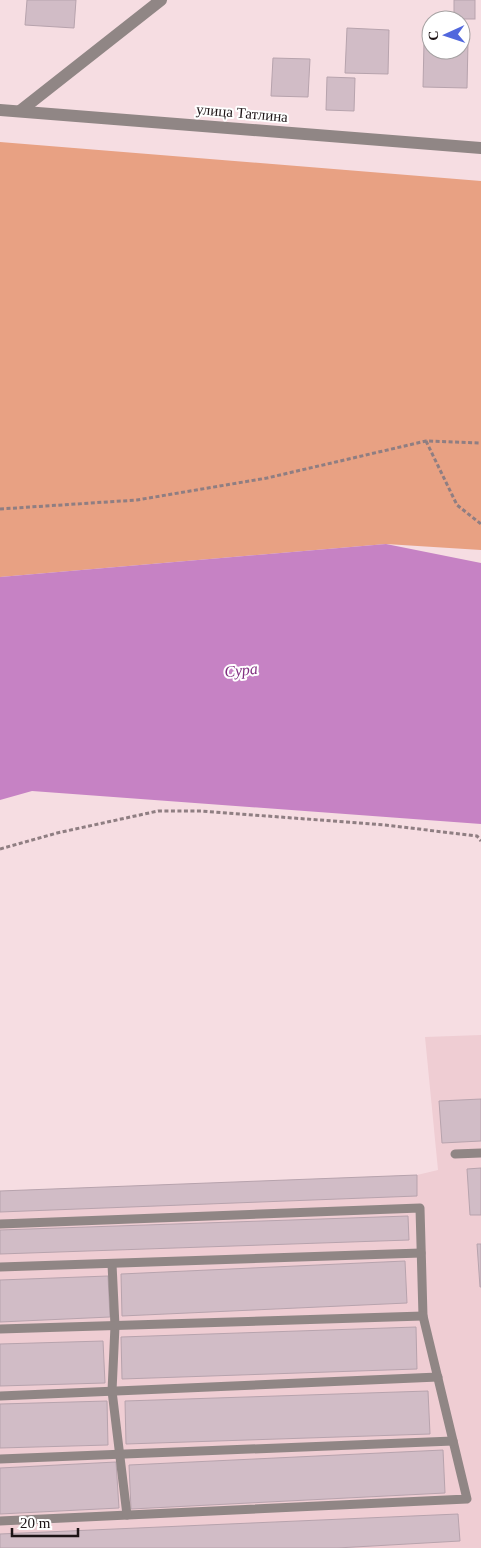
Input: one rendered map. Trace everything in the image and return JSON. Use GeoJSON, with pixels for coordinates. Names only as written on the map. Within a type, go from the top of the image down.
{"type":"FeatureCollection","features":[{"type":"Feature","properties":{"kind":"street"},"geometry":{"type":"LineString","coordinates":[[20,112],[161,0]]}},
{"type":"Feature","properties":{"kind":"street","name":"улица Татлина"},"geometry":{"type":"LineString","coordinates":[[0,110],[481,148]]}},
{"type":"Feature","properties":{"kind":"lane"},"geometry":{"type":"LineString","coordinates":[[455,1154],[481,1153]]}},
{"type":"Feature","properties":{"kind":"lane"},"geometry":{"type":"LineString","coordinates":[[0,1224],[420,1208],[423,1316],[467,1499],[0,1522]]}},
{"type":"Feature","properties":{"kind":"lane"},"geometry":{"type":"LineString","coordinates":[[0,1268],[421,1253]]}},
{"type":"Feature","properties":{"kind":"lane"},"geometry":{"type":"LineString","coordinates":[[112,1264],[115,1326],[112,1391],[127,1515]]}},
{"type":"Feature","properties":{"kind":"lane"},"geometry":{"type":"LineString","coordinates":[[0,1330],[423,1316]]}},
{"type":"Feature","properties":{"kind":"lane"},"geometry":{"type":"LineString","coordinates":[[0,1396],[438,1377]]}},
{"type":"Feature","properties":{"kind":"lane"},"geometry":{"type":"LineString","coordinates":[[0,1459],[454,1441]]}},
{"type":"Feature","properties":{"kind":"path"},"geometry":{"type":"LineString","coordinates":[[426,441],[457,505],[481,524]]}},
{"type":"Feature","properties":{"kind":"path"},"geometry":{"type":"LineString","coordinates":[[0,509],[137,500],[267,478],[426,441],[481,443]]}},
{"type":"Feature","properties":{"kind":"path"},"geometry":{"type":"LineString","coordinates":[[0,849],[158,811],[202,811],[385,825],[477,836],[481,841]]}},
{"type":"Feature","properties":{"kind":"shaded area"},"geometry":{"type":"Polygon","coordinates":[[[0,142],[481,181],[481,550],[386,544],[0,577],[0,142]]]}},
{"type":"Feature","properties":{"kind":"shaded area"},"geometry":{"type":"Polygon","coordinates":[[[481,1035],[481,1548],[0,1548],[0,1191],[417,1175],[438,1170],[425,1037],[481,1035]]]}},
{"type":"Feature","properties":{"kind":"water","name":"Сура"},"geometry":{"type":"Polygon","coordinates":[[[386,544],[481,563],[481,824],[32,791],[0,800],[0,577],[386,544]]]}},
{"type":"Feature","properties":{"kind":"building"},"geometry":{"type":"Polygon","coordinates":[[[27,0],[76,0],[74,28],[25,25],[27,0]]]}},
{"type":"Feature","properties":{"kind":"building"},"geometry":{"type":"Polygon","coordinates":[[[454,0],[475,0],[475,19],[471,19],[471,10],[454,10],[454,0]]]}},
{"type":"Feature","properties":{"kind":"building"},"geometry":{"type":"Polygon","coordinates":[[[347,28],[389,30],[388,74],[345,73],[347,28]]]}},
{"type":"Feature","properties":{"kind":"building"},"geometry":{"type":"Polygon","coordinates":[[[273,58],[310,59],[308,97],[271,96],[273,58]]]}},
{"type":"Feature","properties":{"kind":"building"},"geometry":{"type":"Polygon","coordinates":[[[424,60],[468,60],[467,88],[423,87],[424,60]]]}},
{"type":"Feature","properties":{"kind":"building"},"geometry":{"type":"Polygon","coordinates":[[[327,77],[355,78],[354,111],[326,110],[327,77]]]}},
{"type":"Feature","properties":{"kind":"building"},"geometry":{"type":"Polygon","coordinates":[[[481,1099],[481,1141],[442,1143],[439,1101],[481,1099]]]}},
{"type":"Feature","properties":{"kind":"building"},"geometry":{"type":"Polygon","coordinates":[[[481,1168],[481,1215],[470,1215],[467,1169],[481,1168]]]}},
{"type":"Feature","properties":{"kind":"building"},"geometry":{"type":"Polygon","coordinates":[[[417,1175],[417,1196],[0,1212],[0,1191],[417,1175]]]}},
{"type":"Feature","properties":{"kind":"building"},"geometry":{"type":"Polygon","coordinates":[[[408,1216],[409,1240],[0,1254],[0,1230],[408,1216]]]}},
{"type":"Feature","properties":{"kind":"building"},"geometry":{"type":"Polygon","coordinates":[[[477,1244],[481,1244],[481,1287],[480,1287],[477,1244]]]}},
{"type":"Feature","properties":{"kind":"building"},"geometry":{"type":"Polygon","coordinates":[[[405,1261],[407,1303],[122,1316],[121,1274],[405,1261]]]}},
{"type":"Feature","properties":{"kind":"building"},"geometry":{"type":"Polygon","coordinates":[[[108,1276],[110,1317],[0,1322],[0,1280],[108,1276]]]}},
{"type":"Feature","properties":{"kind":"building"},"geometry":{"type":"Polygon","coordinates":[[[416,1327],[417,1369],[122,1379],[121,1337],[416,1327]]]}},
{"type":"Feature","properties":{"kind":"building"},"geometry":{"type":"Polygon","coordinates":[[[103,1341],[105,1383],[0,1386],[0,1344],[103,1341]]]}},
{"type":"Feature","properties":{"kind":"building"},"geometry":{"type":"Polygon","coordinates":[[[428,1391],[430,1434],[126,1444],[125,1401],[428,1391]]]}},
{"type":"Feature","properties":{"kind":"building"},"geometry":{"type":"Polygon","coordinates":[[[107,1401],[108,1445],[0,1448],[0,1404],[107,1401]]]}},
{"type":"Feature","properties":{"kind":"building"},"geometry":{"type":"Polygon","coordinates":[[[443,1450],[445,1493],[131,1509],[129,1465],[443,1450]]]}},
{"type":"Feature","properties":{"kind":"building"},"geometry":{"type":"Polygon","coordinates":[[[116,1462],[119,1508],[0,1514],[0,1468],[116,1462]]]}},
{"type":"Feature","properties":{"kind":"building"},"geometry":{"type":"Polygon","coordinates":[[[458,1514],[460,1541],[337,1548],[0,1548],[0,1534],[458,1514]]]}}]}
